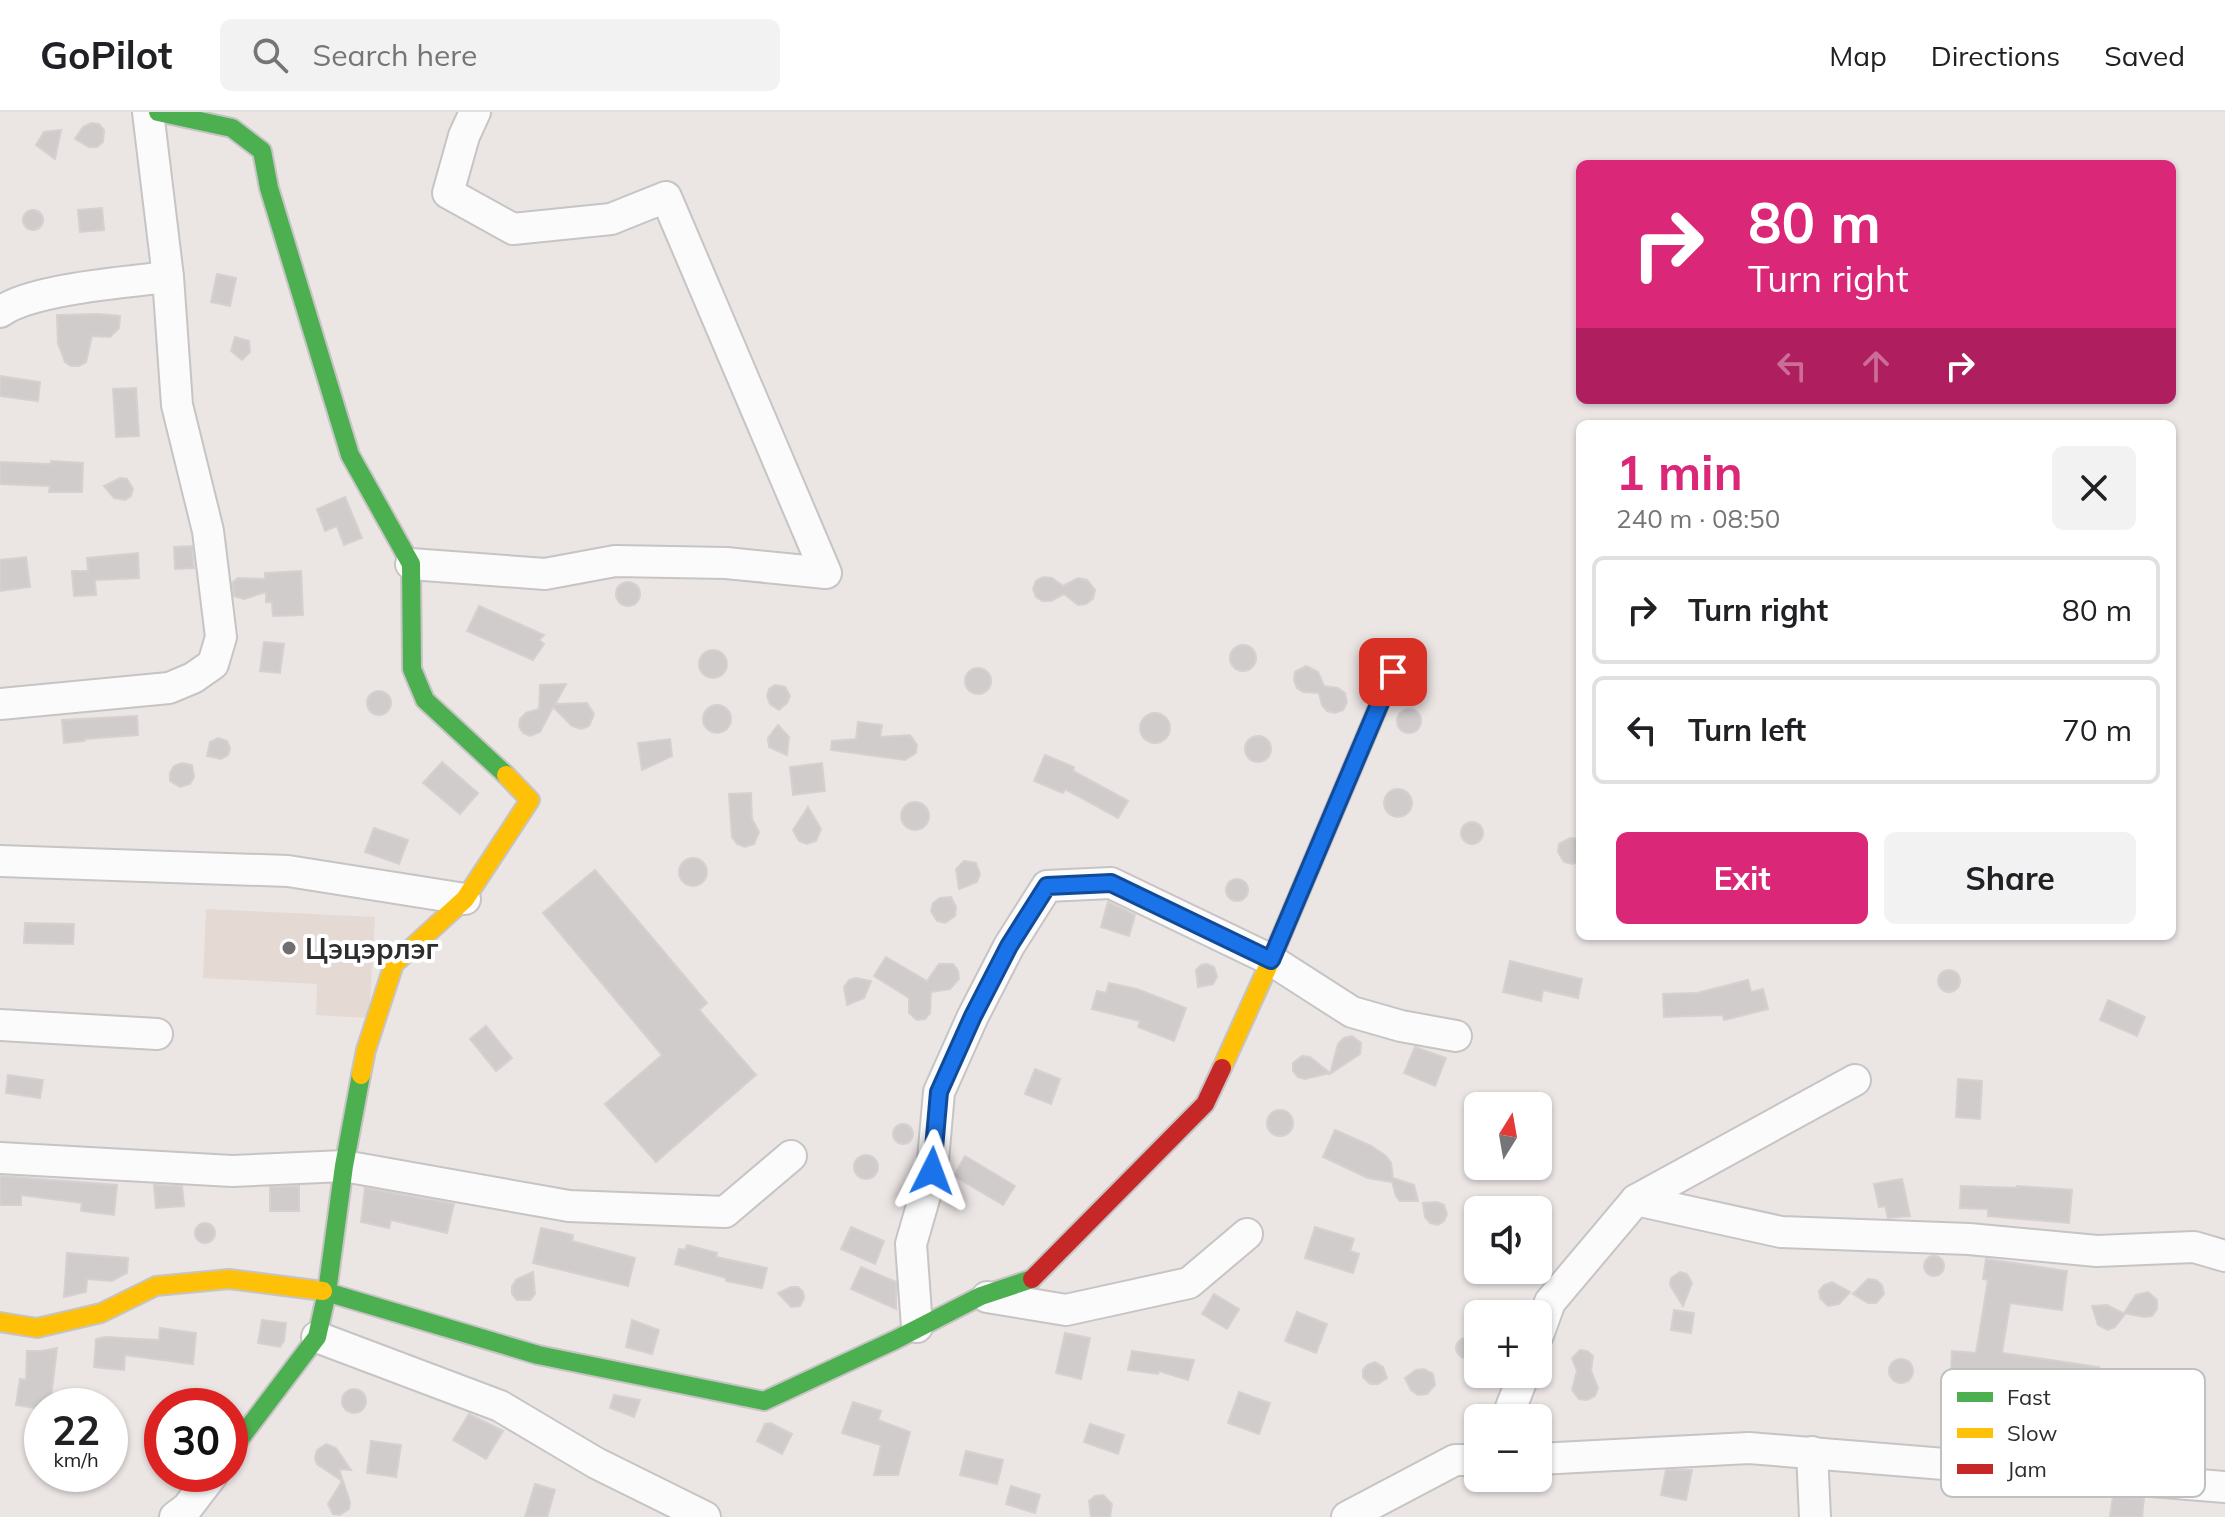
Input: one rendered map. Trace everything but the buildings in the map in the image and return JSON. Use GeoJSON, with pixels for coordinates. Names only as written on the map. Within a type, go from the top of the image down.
{"type":"FeatureCollection","features":[{"type":"Feature","properties":{"kind":"street"},"geometry":{"type":"LineString","coordinates":[[0,704],[169,688],[193,678],[213,664],[221,637],[208,531],[177,405],[168,277],[148,112]]}},
{"type":"Feature","properties":{"kind":"street"},"geometry":{"type":"LineString","coordinates":[[158,112],[232,128],[262,151],[269,188],[350,455],[411,564],[412,669],[425,700],[486,754],[530,800],[465,899],[394,964],[366,1050],[317,1337],[248,1428]]}},
{"type":"Feature","properties":{"kind":"street"},"geometry":{"type":"LineString","coordinates":[[411,564],[545,574],[615,561],[694,562],[826,573],[666,197],[611,219],[513,229],[448,193],[464,136],[475,112]]}},
{"type":"Feature","properties":{"kind":"street"},"geometry":{"type":"LineString","coordinates":[[0,312],[12,303],[88,287],[168,277]]}},
{"type":"Feature","properties":{"kind":"street"},"geometry":{"type":"LineString","coordinates":[[0,1322],[37,1328],[101,1313],[156,1286],[229,1279],[327,1292],[538,1355],[764,1401],[981,1296],[1036,1278],[1205,1104],[1271,960],[1393,672]]}},
{"type":"Feature","properties":{"kind":"street"},"geometry":{"type":"LineString","coordinates":[[0,861],[288,871],[465,899]]}},
{"type":"Feature","properties":{"kind":"street"},"geometry":{"type":"LineString","coordinates":[[917,1327],[911,1244],[932,1171],[939,1092],[1009,946],[1047,886],[1111,883],[1271,960],[1352,1012],[1401,1026],[1456,1036]]}},
{"type":"Feature","properties":{"kind":"street"},"geometry":{"type":"LineString","coordinates":[[0,1025],[157,1034]]}},
{"type":"Feature","properties":{"kind":"street"},"geometry":{"type":"LineString","coordinates":[[1552,1300],[1636,1200],[1855,1080]]}},
{"type":"Feature","properties":{"kind":"street"},"geometry":{"type":"LineString","coordinates":[[0,1158],[232,1171],[344,1166],[569,1206],[725,1212],[791,1156]]}},
{"type":"Feature","properties":{"kind":"street"},"geometry":{"type":"LineString","coordinates":[[1636,1200],[1781,1232],[1969,1239],[2097,1251],[2194,1247],[2225,1256]]}},
{"type":"Feature","properties":{"kind":"street"},"geometry":{"type":"LineString","coordinates":[[981,1296],[1066,1310],[1189,1283],[1247,1234]]}},
{"type":"Feature","properties":{"kind":"street"},"geometry":{"type":"LineString","coordinates":[[317,1337],[500,1406],[596,1463],[705,1517]]}},
{"type":"Feature","properties":{"kind":"street"},"geometry":{"type":"LineString","coordinates":[[1552,1459],[1749,1448],[1941,1463]]}},
{"type":"Feature","properties":{"kind":"street"},"geometry":{"type":"LineString","coordinates":[[1812,1452],[1815,1517]]}},
{"type":"Feature","properties":{"kind":"street"},"geometry":{"type":"LineString","coordinates":[[1347,1517],[1464,1457]]}},
{"type":"Feature","properties":{"kind":"street"},"geometry":{"type":"LineString","coordinates":[[2205,1485],[2225,1487]]}},
{"type":"Feature","properties":{"kind":"street"},"geometry":{"type":"LineString","coordinates":[[175,1517],[199,1492]]}},
{"type":"Feature","properties":{"kind":"shaded area","name":"Цэцэрлэг"},"geometry":{"type":"Polygon","coordinates":[[[206,909],[375,917],[369,1018],[316,1015],[317,984],[203,978],[206,909]]]}},
{"type":"Feature","properties":{"kind":"traffic: fast"},"geometry":{"type":"LineString","coordinates":[[158,112],[232,128],[262,151],[269,188],[350,455],[411,564],[412,669],[425,700],[506,775]]}},
{"type":"Feature","properties":{"kind":"traffic: fast"},"geometry":{"type":"LineString","coordinates":[[248,1428],[317,1337],[327,1292],[344,1166],[361,1075]]}},
{"type":"Feature","properties":{"kind":"traffic: fast"},"geometry":{"type":"LineString","coordinates":[[323,1291],[538,1355],[764,1401],[981,1296],[1032,1279]]}},
{"type":"Feature","properties":{"kind":"traffic: slow"},"geometry":{"type":"LineString","coordinates":[[1222,1068],[1393,672]]}},
{"type":"Feature","properties":{"kind":"traffic: slow"},"geometry":{"type":"LineString","coordinates":[[361,1075],[394,964],[465,899],[530,800],[506,775]]}},
{"type":"Feature","properties":{"kind":"traffic: slow"},"geometry":{"type":"LineString","coordinates":[[0,1322],[37,1328],[101,1313],[156,1286],[229,1279],[323,1291]]}},
{"type":"Feature","properties":{"kind":"traffic: jam"},"geometry":{"type":"LineString","coordinates":[[1032,1279],[1205,1104],[1222,1068]]}},
{"type":"Feature","properties":{"kind":"place","name":"Цэцэрлэг"},"geometry":{"type":"Point","coordinates":[289,948]}},
{"type":"Feature","properties":{"kind":"route"},"geometry":{"type":"LineString","coordinates":[[932,1171],[939,1092],[1009,946],[1047,886],[1111,883],[1271,960],[1393,672]]}}]}
